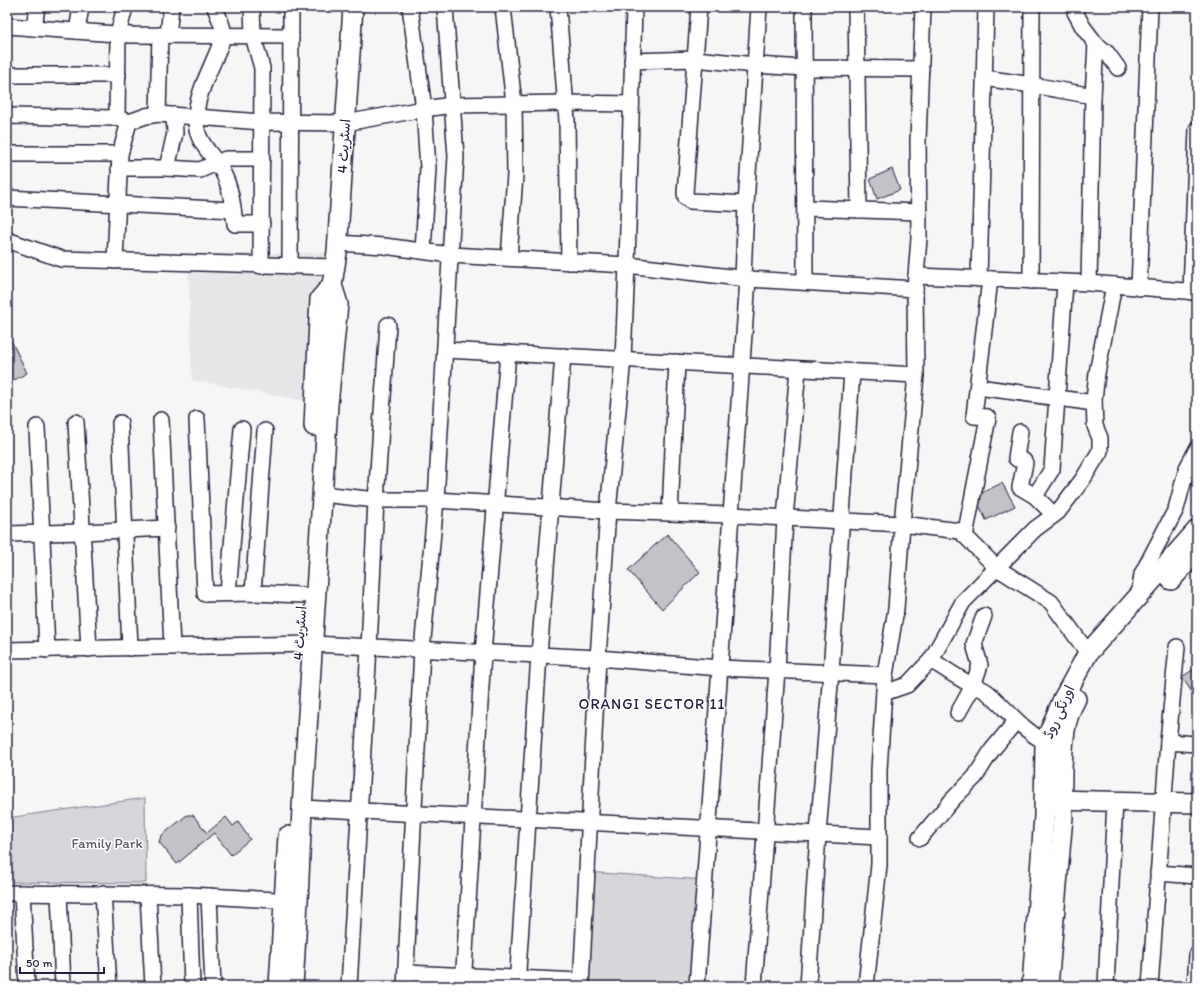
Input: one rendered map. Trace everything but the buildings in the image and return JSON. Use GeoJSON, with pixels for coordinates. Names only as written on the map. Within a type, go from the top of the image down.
{"type":"FeatureCollection","features":[{"type":"Feature","properties":{"kind":"main road","name":"اسٹریٹ 4"},"geometry":{"type":"LineString","coordinates":[[293,986],[291,901],[306,644],[322,494],[328,405],[338,304],[333,276],[338,243],[352,7]]}},
{"type":"Feature","properties":{"kind":"main road","name":"اسٹریٹ 4"},"geometry":{"type":"LineString","coordinates":[[279,986],[302,808],[306,644],[303,595],[311,498],[320,299],[333,276]]}},
{"type":"Feature","properties":{"kind":"main road","name":"اورنگی روڈ"},"geometry":{"type":"LineString","coordinates":[[1048,986],[1056,806],[1045,742],[1063,699],[1088,653],[1197,530]]}},
{"type":"Feature","properties":{"kind":"main road"},"geometry":{"type":"LineString","coordinates":[[1197,551],[1097,662],[1072,706],[1064,735],[1056,806],[1115,801],[1197,803]]}},
{"type":"Feature","properties":{"kind":"main road","name":"اورنگی روڈ"},"geometry":{"type":"LineString","coordinates":[[1032,986],[1056,806]]}},
{"type":"Feature","properties":{"kind":"street"},"geometry":{"type":"LineString","coordinates":[[34,28],[37,7]]}},
{"type":"Feature","properties":{"kind":"street"},"geometry":{"type":"LineString","coordinates":[[77,31],[81,7]]}},
{"type":"Feature","properties":{"kind":"street"},"geometry":{"type":"LineString","coordinates":[[115,261],[119,161],[123,120],[118,75],[118,34],[125,7]]}},
{"type":"Feature","properties":{"kind":"street"},"geometry":{"type":"LineString","coordinates":[[158,114],[164,35],[171,7]]}},
{"type":"Feature","properties":{"kind":"street"},"geometry":{"type":"LineString","coordinates":[[215,7],[223,30],[222,43],[198,100],[196,117],[197,131],[203,145],[222,171],[231,196],[235,224],[262,224]]}},
{"type":"Feature","properties":{"kind":"street"},"geometry":{"type":"LineString","coordinates":[[252,7],[254,36],[262,68],[261,266]]}},
{"type":"Feature","properties":{"kind":"street"},"geometry":{"type":"LineString","coordinates":[[290,267],[291,7]]}},
{"type":"Feature","properties":{"kind":"street"},"geometry":{"type":"LineString","coordinates":[[410,7],[424,109],[428,168],[423,251]]}},
{"type":"Feature","properties":{"kind":"street"},"geometry":{"type":"LineString","coordinates":[[445,7],[456,156],[436,500],[422,650],[405,979],[581,983],[588,822],[598,658],[608,511],[622,359],[627,265],[634,7]]}},
{"type":"Feature","properties":{"kind":"street"},"geometry":{"type":"LineString","coordinates":[[503,7],[514,104],[515,175],[509,258]]}},
{"type":"Feature","properties":{"kind":"street"},"geometry":{"type":"LineString","coordinates":[[558,7],[567,121],[569,262]]}},
{"type":"Feature","properties":{"kind":"street"},"geometry":{"type":"LineString","coordinates":[[699,7],[685,193],[686,198],[690,201],[746,204]]}},
{"type":"Feature","properties":{"kind":"street"},"geometry":{"type":"LineString","coordinates":[[697,986],[742,365],[746,204],[759,7]]}},
{"type":"Feature","properties":{"kind":"street"},"geometry":{"type":"LineString","coordinates":[[804,7],[805,282]]}},
{"type":"Feature","properties":{"kind":"street"},"geometry":{"type":"LineString","coordinates":[[856,7],[859,210]]}},
{"type":"Feature","properties":{"kind":"street"},"geometry":{"type":"LineString","coordinates":[[866,986],[879,865],[879,770],[885,675],[896,609],[902,524],[916,375],[916,282],[919,238],[918,141],[923,7]]}},
{"type":"Feature","properties":{"kind":"street"},"geometry":{"type":"LineString","coordinates":[[965,536],[988,418],[974,416],[978,387],[984,279],[984,78],[986,7]]}},
{"type":"Feature","properties":{"kind":"street"},"geometry":{"type":"LineString","coordinates":[[1031,281],[1032,7]]}},
{"type":"Feature","properties":{"kind":"street"},"geometry":{"type":"LineString","coordinates":[[1139,288],[1150,7]]}},
{"type":"Feature","properties":{"kind":"street"},"geometry":{"type":"LineString","coordinates":[[1075,12],[1096,44],[1107,53],[1118,68]]}},
{"type":"Feature","properties":{"kind":"street"},"geometry":{"type":"LineString","coordinates":[[7,26],[118,34],[291,36]]}},
{"type":"Feature","properties":{"kind":"street"},"geometry":{"type":"LineString","coordinates":[[1089,284],[1093,96],[1096,44]]}},
{"type":"Feature","properties":{"kind":"street"},"geometry":{"type":"LineString","coordinates":[[632,61],[695,59],[804,68],[921,69]]}},
{"type":"Feature","properties":{"kind":"street"},"geometry":{"type":"LineString","coordinates":[[7,75],[118,75]]}},
{"type":"Feature","properties":{"kind":"street"},"geometry":{"type":"LineString","coordinates":[[984,78],[1032,84],[1093,96]]}},
{"type":"Feature","properties":{"kind":"street"},"geometry":{"type":"LineString","coordinates":[[7,116],[123,120],[158,114],[262,122],[345,123],[452,105],[565,103],[631,104]]}},
{"type":"Feature","properties":{"kind":"street"},"geometry":{"type":"LineString","coordinates":[[168,168],[175,133],[174,115]]}},
{"type":"Feature","properties":{"kind":"street"},"geometry":{"type":"LineString","coordinates":[[338,243],[384,246],[451,255],[627,265],[745,279],[805,282],[916,282],[984,279],[1114,285],[1194,292],[1197,129]]}},
{"type":"Feature","properties":{"kind":"street"},"geometry":{"type":"LineString","coordinates":[[7,154],[119,161],[168,168],[200,170],[226,160],[262,160]]}},
{"type":"Feature","properties":{"kind":"street"},"geometry":{"type":"LineString","coordinates":[[7,198],[233,210]]}},
{"type":"Feature","properties":{"kind":"street"},"geometry":{"type":"LineString","coordinates":[[805,208],[919,212]]}},
{"type":"Feature","properties":{"kind":"street"},"geometry":{"type":"LineString","coordinates":[[7,240],[61,259],[290,267],[333,276]]}},
{"type":"Feature","properties":{"kind":"street"},"geometry":{"type":"LineString","coordinates":[[1035,496],[1052,469],[1065,282]]}},
{"type":"Feature","properties":{"kind":"street"},"geometry":{"type":"LineString","coordinates":[[884,693],[907,685],[931,660],[963,602],[1035,529],[1058,512],[1083,478],[1100,451],[1100,438],[1095,426],[1094,404],[1097,373],[1114,285]]}},
{"type":"Feature","properties":{"kind":"street"},"geometry":{"type":"LineString","coordinates":[[349,986],[376,500],[388,325]]}},
{"type":"Feature","properties":{"kind":"street"},"geometry":{"type":"LineString","coordinates":[[445,350],[916,375]]}},
{"type":"Feature","properties":{"kind":"street"},"geometry":{"type":"LineString","coordinates":[[463,981],[483,652],[508,353]]}},
{"type":"Feature","properties":{"kind":"street"},"geometry":{"type":"LineString","coordinates":[[517,982],[539,655],[563,356]]}},
{"type":"Feature","properties":{"kind":"street"},"geometry":{"type":"LineString","coordinates":[[670,513],[677,362]]}},
{"type":"Feature","properties":{"kind":"street"},"geometry":{"type":"LineString","coordinates":[[754,986],[764,831],[777,670],[785,518],[798,369]]}},
{"type":"Feature","properties":{"kind":"street"},"geometry":{"type":"LineString","coordinates":[[808,986],[818,834],[832,672],[852,372]]}},
{"type":"Feature","properties":{"kind":"street"},"geometry":{"type":"LineString","coordinates":[[978,387],[1094,404]]}},
{"type":"Feature","properties":{"kind":"street"},"geometry":{"type":"LineString","coordinates":[[198,419],[204,594],[253,593],[303,595]]}},
{"type":"Feature","properties":{"kind":"street"},"geometry":{"type":"LineString","coordinates":[[160,420],[167,528],[172,647]]}},
{"type":"Feature","properties":{"kind":"street"},"geometry":{"type":"LineString","coordinates":[[76,422],[89,649]]}},
{"type":"Feature","properties":{"kind":"street"},"geometry":{"type":"LineString","coordinates":[[120,423],[130,648]]}},
{"type":"Feature","properties":{"kind":"street"},"geometry":{"type":"LineString","coordinates":[[37,426],[47,650]]}},
{"type":"Feature","properties":{"kind":"street"},"geometry":{"type":"LineString","coordinates":[[228,593],[242,429]]}},
{"type":"Feature","properties":{"kind":"street"},"geometry":{"type":"LineString","coordinates":[[253,593],[265,431]]}},
{"type":"Feature","properties":{"kind":"street"},"geometry":{"type":"LineString","coordinates":[[1020,432],[1016,459],[1024,461],[1025,463],[1020,486],[1035,496],[1054,515]]}},
{"type":"Feature","properties":{"kind":"street"},"geometry":{"type":"LineString","coordinates":[[1139,597],[1142,574],[1176,509],[1187,468],[1197,448]]}},
{"type":"Feature","properties":{"kind":"street"},"geometry":{"type":"LineString","coordinates":[[322,494],[376,500],[436,500],[608,511],[731,515],[902,524],[960,531],[998,568],[1051,602],[1088,653]]}},
{"type":"Feature","properties":{"kind":"street"},"geometry":{"type":"LineString","coordinates":[[7,534],[167,528]]}},
{"type":"Feature","properties":{"kind":"street"},"geometry":{"type":"LineString","coordinates":[[958,713],[973,686],[980,665],[974,644],[984,616]]}},
{"type":"Feature","properties":{"kind":"street"},"geometry":{"type":"LineString","coordinates":[[7,650],[306,644],[598,658],[720,668],[885,675]]}},
{"type":"Feature","properties":{"kind":"street"},"geometry":{"type":"LineString","coordinates":[[1150,986],[1168,742],[1177,647]]}},
{"type":"Feature","properties":{"kind":"street"},"geometry":{"type":"LineString","coordinates":[[931,660],[973,686],[986,690],[1034,737],[1045,742]]}},
{"type":"Feature","properties":{"kind":"street"},"geometry":{"type":"LineString","coordinates":[[920,838],[953,799],[975,777],[992,750],[1016,721]]}},
{"type":"Feature","properties":{"kind":"street"},"geometry":{"type":"LineString","coordinates":[[1168,742],[1197,744]]}},
{"type":"Feature","properties":{"kind":"street"},"geometry":{"type":"LineString","coordinates":[[1106,986],[1115,801]]}},
{"type":"Feature","properties":{"kind":"street"},"geometry":{"type":"LineString","coordinates":[[302,808],[879,837]]}},
{"type":"Feature","properties":{"kind":"street"},"geometry":{"type":"LineString","coordinates":[[1158,873],[1197,876]]}},
{"type":"Feature","properties":{"kind":"street"},"geometry":{"type":"LineString","coordinates":[[27,986],[14,893],[188,895],[291,901]]}},
{"type":"Feature","properties":{"kind":"street"},"geometry":{"type":"LineString","coordinates":[[59,893],[64,986]]}},
{"type":"Feature","properties":{"kind":"street"},"geometry":{"type":"LineString","coordinates":[[103,893],[110,986]]}},
{"type":"Feature","properties":{"kind":"street"},"geometry":{"type":"LineString","coordinates":[[148,895],[153,986]]}},
{"type":"Feature","properties":{"kind":"street"},"geometry":{"type":"LineString","coordinates":[[188,895],[192,986]]}},
{"type":"Feature","properties":{"kind":"street"},"geometry":{"type":"LineString","coordinates":[[209,896],[213,986]]}},
{"type":"Feature","properties":{"kind":"street"},"geometry":{"type":"LineString","coordinates":[[1195,986],[1197,955]]}},
{"type":"Feature","properties":{"kind":"shaded area"},"geometry":{"type":"Polygon","coordinates":[[[337,252],[328,405],[192,380],[188,254],[337,252]]]}},
{"type":"Feature","properties":{"kind":"green space","name":"Family Park"},"geometry":{"type":"Polygon","coordinates":[[[145,798],[146,883],[7,882],[7,818],[145,798]]]}},
{"type":"Feature","properties":{"kind":"green space"},"geometry":{"type":"Polygon","coordinates":[[[586,872],[705,880],[697,986],[581,986],[586,872]]]}},
{"type":"Feature","properties":{"kind":"district","name":"ORANGI SECTOR 11"},"geometry":{"type":"Point","coordinates":[652,704]}}]}
